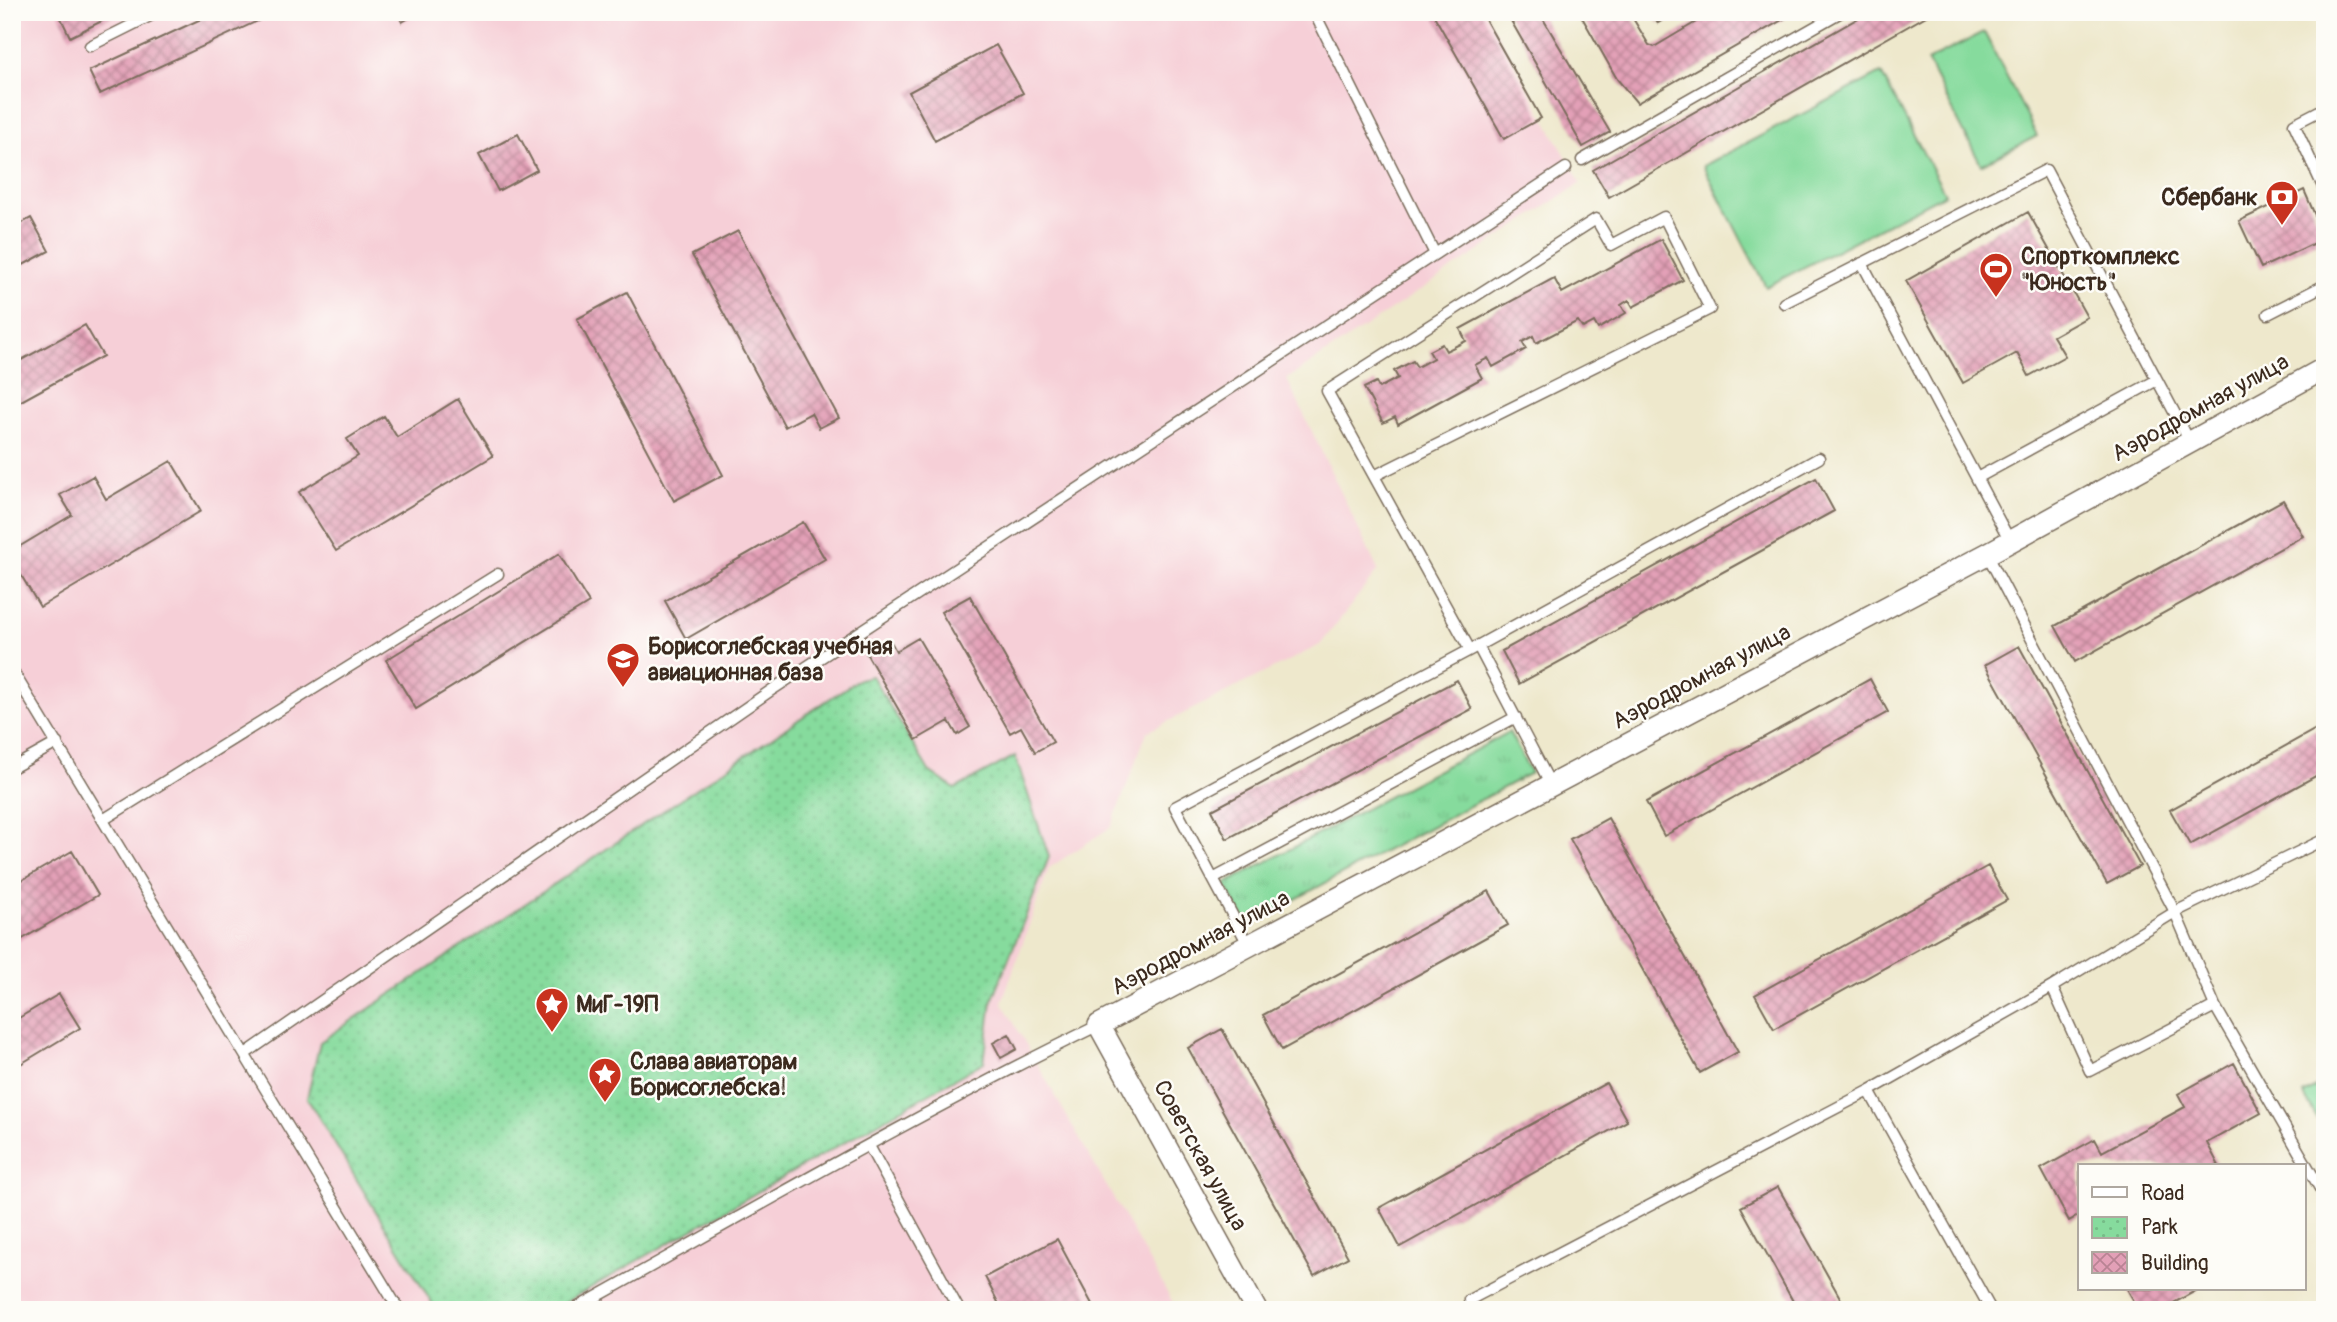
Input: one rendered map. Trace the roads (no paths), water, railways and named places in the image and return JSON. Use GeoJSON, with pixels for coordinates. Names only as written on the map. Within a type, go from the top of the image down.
{"type":"FeatureCollection","features":[{"type":"Feature","properties":{"kind":"street","name":"Аэродромная улица"},"geometry":{"type":"LineString","coordinates":[[1099,1025],[1987,554],[2325,368]]}},
{"type":"Feature","properties":{"kind":"street","name":"Советская улица"},"geometry":{"type":"LineString","coordinates":[[1099,1025],[1256,1310]]}},
{"type":"Feature","properties":{"kind":"lane"},"geometry":{"type":"LineString","coordinates":[[90,46],[158,12]]}},
{"type":"Feature","properties":{"kind":"lane"},"geometry":{"type":"LineString","coordinates":[[1314,12],[1435,254]]}},
{"type":"Feature","properties":{"kind":"lane"},"geometry":{"type":"LineString","coordinates":[[1582,160],[1841,12]]}},
{"type":"Feature","properties":{"kind":"lane"},"geometry":{"type":"LineString","coordinates":[[2325,108],[2294,124],[2325,191]]}},
{"type":"Feature","properties":{"kind":"lane"},"geometry":{"type":"LineString","coordinates":[[245,1054],[773,689],[1566,168]]}},
{"type":"Feature","properties":{"kind":"lane"},"geometry":{"type":"LineString","coordinates":[[1784,303],[2046,170],[2190,442]]}},
{"type":"Feature","properties":{"kind":"lane"},"geometry":{"type":"LineString","coordinates":[[1374,476],[1710,309],[1664,217],[1611,245],[1596,219],[1327,391],[1374,476],[1516,717],[1551,785]]}},
{"type":"Feature","properties":{"kind":"lane"},"geometry":{"type":"LineString","coordinates":[[1862,263],[2010,541]]}},
{"type":"Feature","properties":{"kind":"lane"},"geometry":{"type":"LineString","coordinates":[[2268,314],[2325,285]]}},
{"type":"Feature","properties":{"kind":"lane"},"geometry":{"type":"LineString","coordinates":[[1977,478],[2157,380]]}},
{"type":"Feature","properties":{"kind":"lane"},"geometry":{"type":"LineString","coordinates":[[1249,946],[1175,807],[1474,648],[1819,458]]}},
{"type":"Feature","properties":{"kind":"lane"},"geometry":{"type":"LineString","coordinates":[[1987,554],[2175,912],[2215,1006],[2325,1197]]}},
{"type":"Feature","properties":{"kind":"lane"},"geometry":{"type":"LineString","coordinates":[[103,820],[498,574]]}},
{"type":"Feature","properties":{"kind":"lane"},"geometry":{"type":"LineString","coordinates":[[12,670],[399,1310]]}},
{"type":"Feature","properties":{"kind":"lane"},"geometry":{"type":"LineString","coordinates":[[1213,879],[1516,717]]}},
{"type":"Feature","properties":{"kind":"lane"},"geometry":{"type":"LineString","coordinates":[[12,768],[57,743]]}},
{"type":"Feature","properties":{"kind":"lane"},"geometry":{"type":"LineString","coordinates":[[1468,1300],[1869,1091],[2052,987],[2175,912],[2325,839]]}},
{"type":"Feature","properties":{"kind":"lane"},"geometry":{"type":"LineString","coordinates":[[2052,987],[2090,1071],[2215,1006]]}},
{"type":"Feature","properties":{"kind":"lane"},"geometry":{"type":"LineString","coordinates":[[573,1310],[869,1146],[1099,1025]]}},
{"type":"Feature","properties":{"kind":"lane"},"geometry":{"type":"LineString","coordinates":[[1869,1091],[1991,1310]]}},
{"type":"Feature","properties":{"kind":"lane"},"geometry":{"type":"LineString","coordinates":[[869,1146],[959,1310]]}},
{"type":"Feature","properties":{"kind":"place","name":"Сбербанк"},"geometry":{"type":"Point","coordinates":[2282,227]}},
{"type":"Feature","properties":{"kind":"place","name":"Спорткомплекс \"Юность\""},"geometry":{"type":"Point","coordinates":[1996,299]}},
{"type":"Feature","properties":{"kind":"place","name":"Борисоглебская учебная авиационная база"},"geometry":{"type":"Point","coordinates":[623,689]}},
{"type":"Feature","properties":{"kind":"place","name":"МиГ-19П"},"geometry":{"type":"Point","coordinates":[552,1034]}},
{"type":"Feature","properties":{"kind":"place","name":"Слава авиаторам Борисоглебска!"},"geometry":{"type":"Point","coordinates":[605,1104]}}]}
